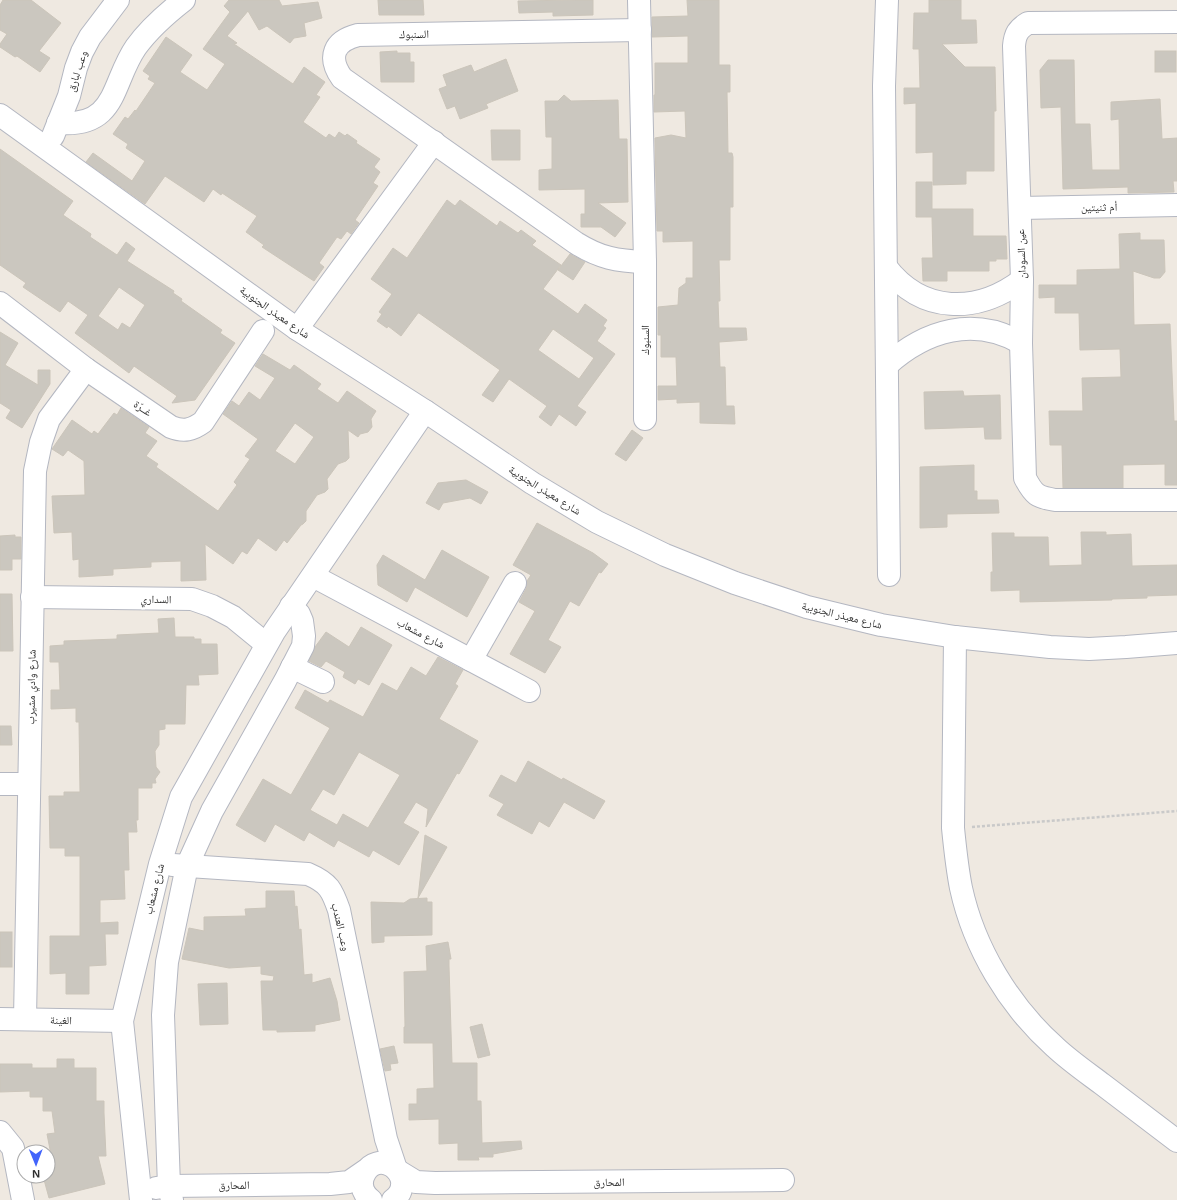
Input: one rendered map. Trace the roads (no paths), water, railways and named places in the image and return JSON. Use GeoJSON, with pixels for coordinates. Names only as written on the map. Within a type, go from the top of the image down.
{"type":"FeatureCollection","features":[{"type":"Feature","properties":{"kind":"street","name":"وعب لبارق"},"geometry":{"type":"LineString","coordinates":[[48,149],[69,96],[76,68],[82,52],[90,37],[118,0]]}},
{"type":"Feature","properties":{"kind":"street"},"geometry":{"type":"LineString","coordinates":[[58,124],[77,124],[84,122],[97,116],[103,111],[114,96],[124,68],[137,46],[157,23],[184,0]]}},
{"type":"Feature","properties":{"kind":"street","name":"السنبوك"},"geometry":{"type":"LineString","coordinates":[[639,0],[645,262],[645,419]]}},
{"type":"Feature","properties":{"kind":"street"},"geometry":{"type":"LineString","coordinates":[[887,0],[884,86],[889,575]]}},
{"type":"Feature","properties":{"kind":"street","name":"عين السودان"},"geometry":{"type":"LineString","coordinates":[[1177,22],[1028,23],[1020,28],[1015,36],[1014,46],[1022,280],[1025,478],[1031,490],[1042,498],[1056,500],[1177,500]]}},
{"type":"Feature","properties":{"kind":"street","name":"السنبوك"},"geometry":{"type":"LineString","coordinates":[[640,30],[358,35],[347,38],[338,46],[334,56],[336,68],[342,78],[588,250],[612,259],[645,262]]}},
{"type":"Feature","properties":{"kind":"street","name":"شارع معيذر الجنوبية"},"geometry":{"type":"LineString","coordinates":[[0,115],[297,329],[538,487],[597,522],[665,555],[735,583],[807,607],[880,625],[955,638],[1089,649],[1177,643]]}},
{"type":"Feature","properties":{"kind":"street"},"geometry":{"type":"LineString","coordinates":[[297,329],[434,142]]}},
{"type":"Feature","properties":{"kind":"street","name":"أم ثنيتين"},"geometry":{"type":"LineString","coordinates":[[1020,208],[1177,205]]}},
{"type":"Feature","properties":{"kind":"street"},"geometry":{"type":"LineString","coordinates":[[886,267],[902,286],[935,302],[971,304],[993,298],[1022,280]]}},
{"type":"Feature","properties":{"kind":"street","name":"غــرّة"},"geometry":{"type":"LineString","coordinates":[[0,303],[86,369],[171,427],[179,430],[188,430],[203,422],[263,331]]}},
{"type":"Feature","properties":{"kind":"street"},"geometry":{"type":"LineString","coordinates":[[959,304],[960,329]]}},
{"type":"Feature","properties":{"kind":"street"},"geometry":{"type":"LineString","coordinates":[[887,365],[908,347],[920,341],[933,335],[960,329],[986,329],[1010,337],[1022,343]]}},
{"type":"Feature","properties":{"kind":"street","name":"شارع وادي مشيرب"},"geometry":{"type":"LineString","coordinates":[[25,1019],[28,784],[35,471],[40,442],[49,419],[86,369]]}},
{"type":"Feature","properties":{"kind":"street","name":"شارع مشعاب"},"geometry":{"type":"LineString","coordinates":[[140,1195],[122,1021],[160,864],[181,797],[266,644],[425,412]]}},
{"type":"Feature","properties":{"kind":"street","name":"شارع مشعاب"},"geometry":{"type":"LineString","coordinates":[[313,576],[529,691]]}},
{"type":"Feature","properties":{"kind":"street"},"geometry":{"type":"LineString","coordinates":[[472,660],[515,583]]}},
{"type":"Feature","properties":{"kind":"street","name":"السداري"},"geometry":{"type":"LineString","coordinates":[[32,597],[192,600],[212,606],[233,617],[266,644]]}},
{"type":"Feature","properties":{"kind":"street"},"geometry":{"type":"LineString","coordinates":[[171,1193],[162,1014],[167,962],[187,866],[212,811],[303,646],[304,636],[299,614],[291,606]]}},
{"type":"Feature","properties":{"kind":"street"},"geometry":{"type":"LineString","coordinates":[[955,638],[953,828],[961,889],[981,948],[1013,1001],[1033,1025],[1055,1047],[1177,1141]]}},
{"type":"Feature","properties":{"kind":"street"},"geometry":{"type":"LineString","coordinates":[[292,667],[323,682]]}},
{"type":"Feature","properties":{"kind":"street"},"geometry":{"type":"LineString","coordinates":[[0,784],[28,784]]}},
{"type":"Feature","properties":{"kind":"street","name":"وعب العندب"},"geometry":{"type":"LineString","coordinates":[[160,864],[308,874],[322,880],[333,893],[338,910],[386,1139],[402,1180],[402,1187],[396,1197]]}},
{"type":"Feature","properties":{"kind":"street","name":"الغينة"},"geometry":{"type":"LineString","coordinates":[[0,1019],[122,1021]]}},
{"type":"Feature","properties":{"kind":"street"},"geometry":{"type":"LineString","coordinates":[[0,1132],[13,1148],[23,1200]]}},
{"type":"Feature","properties":{"kind":"street","name":"وعب العندب"},"geometry":{"type":"LineString","coordinates":[[367,1188],[381,1157],[386,1139]]}},
{"type":"Feature","properties":{"kind":"street","name":"المحارق"},"geometry":{"type":"LineString","coordinates":[[140,1195],[330,1184],[367,1188],[376,1164],[383,1163],[390,1165],[416,1182],[435,1183],[783,1180]]}},
{"type":"Feature","properties":{"kind":"street","name":"المحارق"},"geometry":{"type":"LineString","coordinates":[[396,1197],[435,1183]]}}]}
